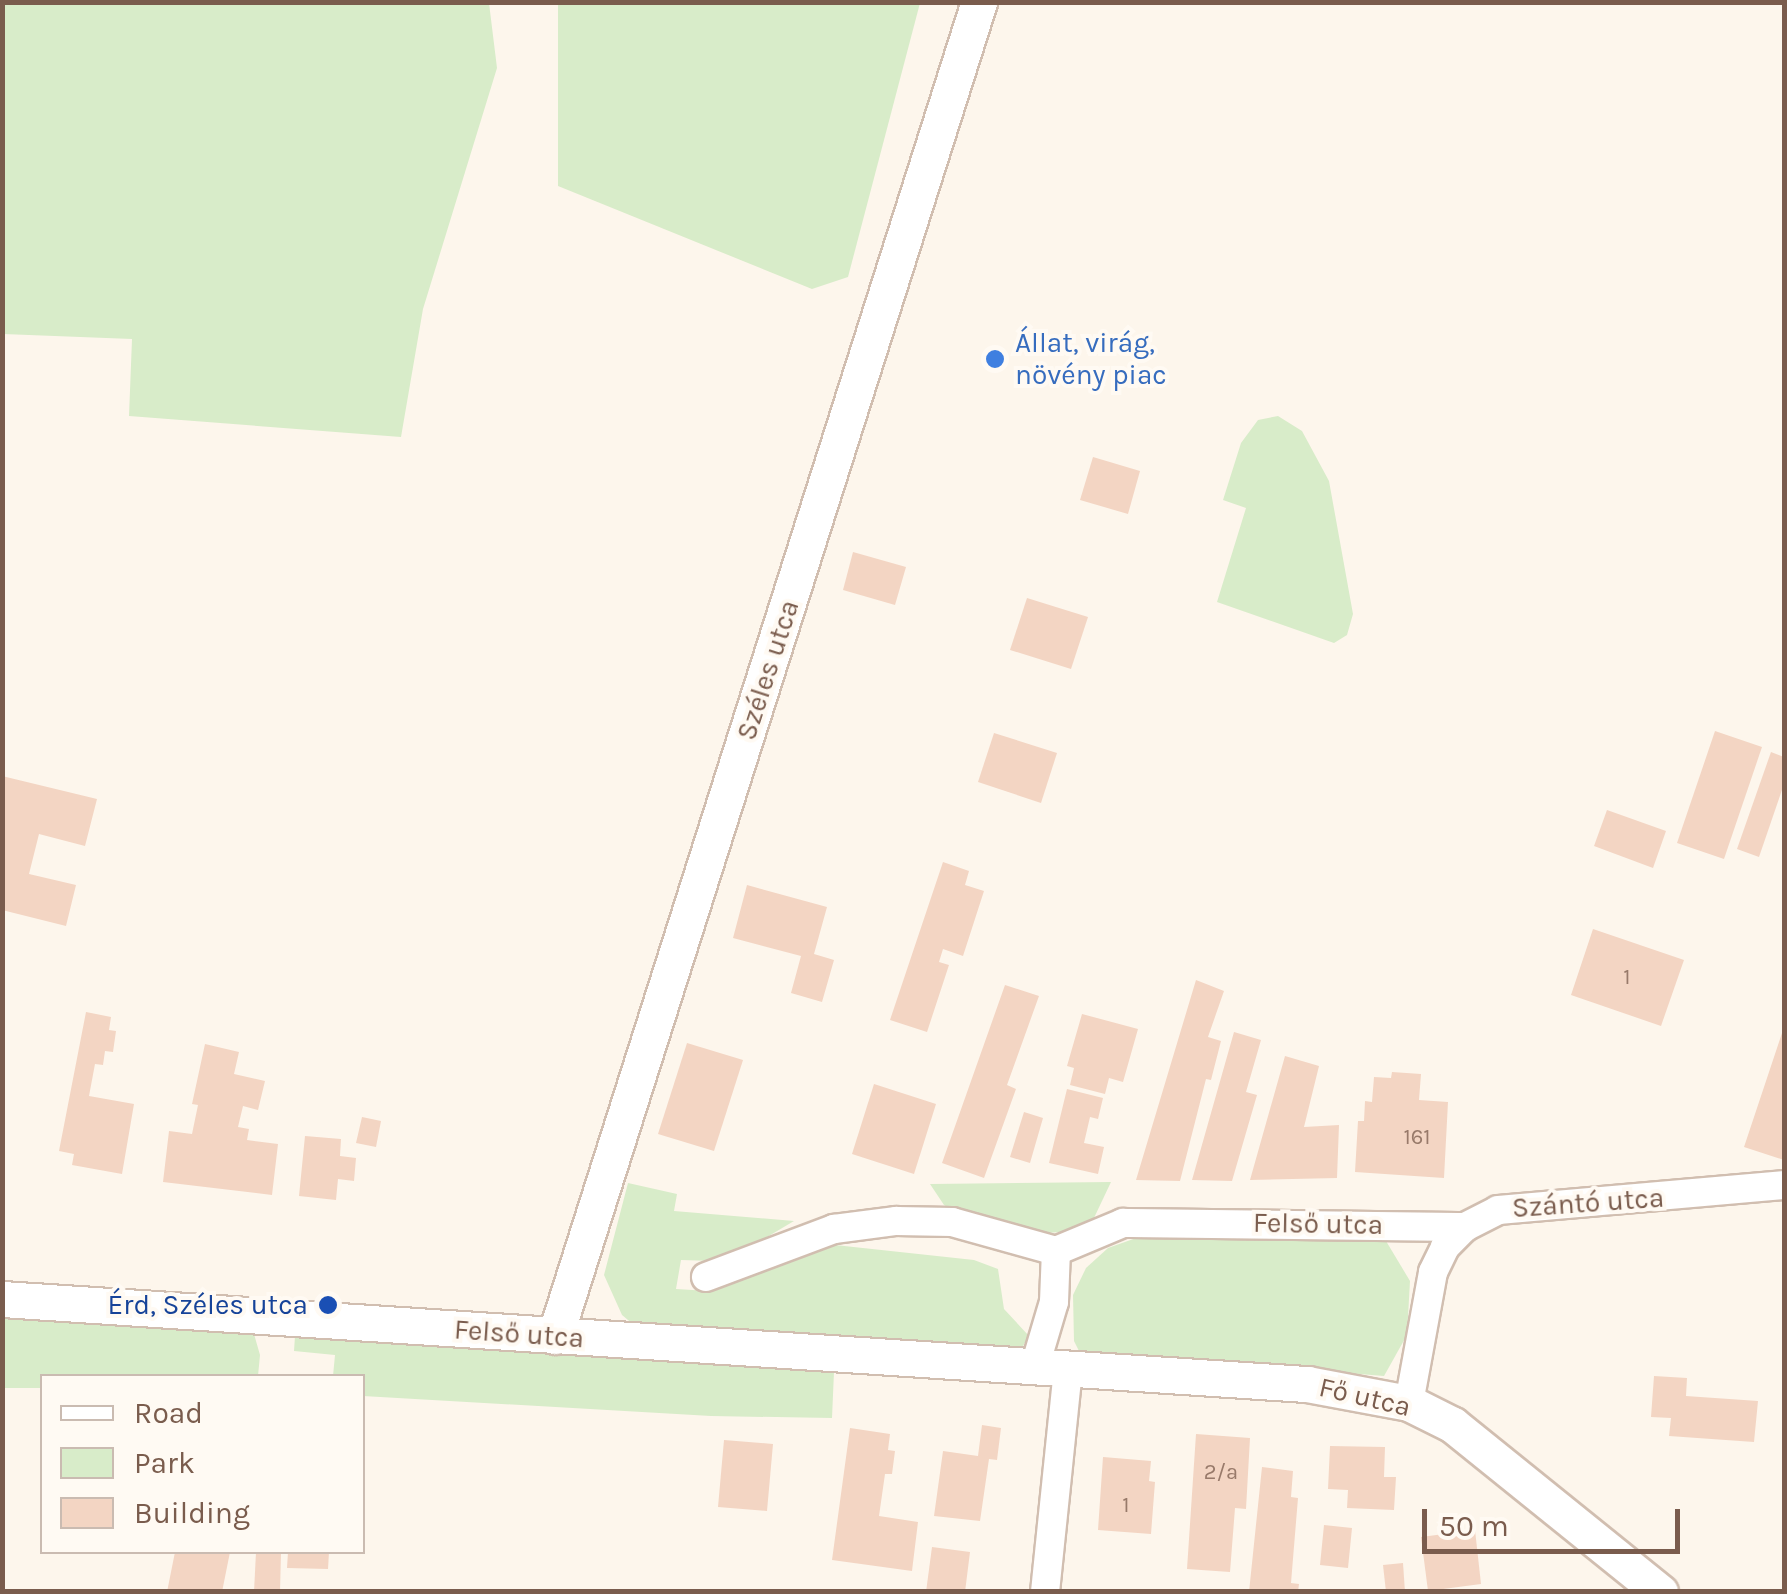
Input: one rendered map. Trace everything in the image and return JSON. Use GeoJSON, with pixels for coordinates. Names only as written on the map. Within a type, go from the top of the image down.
{"type":"FeatureCollection","features":[{"type":"Feature","properties":{"kind":"street","name":"Széles utca"},"geometry":{"type":"LineString","coordinates":[[555,1336],[979,2]]}},
{"type":"Feature","properties":{"kind":"street","name":"Szántó utca"},"geometry":{"type":"LineString","coordinates":[[1465,1227],[1498,1210],[1784,1185]]}},
{"type":"Feature","properties":{"kind":"street"},"geometry":{"type":"LineString","coordinates":[[706,1277],[834,1230],[896,1221],[952,1222],[1056,1251],[1045,1592]]}},
{"type":"Feature","properties":{"kind":"street","name":"Felső utca"},"geometry":{"type":"LineString","coordinates":[[1056,1251],[1123,1223],[1139,1222],[1465,1227]]}},
{"type":"Feature","properties":{"kind":"street"},"geometry":{"type":"LineString","coordinates":[[1409,1403],[1432,1272],[1445,1247],[1465,1227]]}},
{"type":"Feature","properties":{"kind":"street","name":"Felső utca"},"geometry":{"type":"LineString","coordinates":[[2,1299],[1052,1367]]}},
{"type":"Feature","properties":{"kind":"street","name":"Fő utca"},"geometry":{"type":"LineString","coordinates":[[1052,1367],[1306,1384],[1409,1403],[1453,1425],[1492,1453],[1660,1592]]}},
{"type":"Feature","properties":{"kind":"green space"},"geometry":{"type":"Polygon","coordinates":[[[3,2],[489,3],[497,68],[423,309],[401,437],[129,416],[132,339],[3,334],[3,2]]]}},
{"type":"Feature","properties":{"kind":"green space"},"geometry":{"type":"Polygon","coordinates":[[[558,3],[920,3],[848,277],[812,289],[558,186],[558,3]]]}},
{"type":"Feature","properties":{"kind":"green space"},"geometry":{"type":"Polygon","coordinates":[[[1278,416],[1302,431],[1329,481],[1353,614],[1347,635],[1334,643],[1217,602],[1246,508],[1223,500],[1241,443],[1258,420],[1278,416]]]}},
{"type":"Feature","properties":{"kind":"green space"},"geometry":{"type":"Polygon","coordinates":[[[1111,1182],[1093,1220],[1072,1231],[1047,1233],[961,1215],[944,1205],[930,1184],[1111,1182]]]}},
{"type":"Feature","properties":{"kind":"green space"},"geometry":{"type":"Polygon","coordinates":[[[628,1183],[677,1194],[674,1211],[794,1221],[735,1256],[714,1261],[681,1260],[676,1289],[709,1291],[835,1245],[974,1260],[998,1269],[1004,1309],[1029,1336],[1023,1346],[1006,1355],[634,1325],[622,1315],[604,1275],[628,1183]]]}},
{"type":"Feature","properties":{"kind":"green space"},"geometry":{"type":"Polygon","coordinates":[[[1139,1237],[1375,1237],[1386,1241],[1410,1281],[1407,1335],[1384,1376],[1079,1351],[1074,1341],[1073,1295],[1086,1268],[1108,1248],[1139,1237]]]}},
{"type":"Feature","properties":{"kind":"green space"},"geometry":{"type":"Polygon","coordinates":[[[2,1315],[254,1334],[260,1355],[258,1374],[40,1374],[40,1388],[3,1388],[2,1315]]]}},
{"type":"Feature","properties":{"kind":"green space"},"geometry":{"type":"Polygon","coordinates":[[[295,1336],[834,1372],[832,1418],[711,1416],[365,1396],[365,1374],[333,1374],[335,1355],[294,1351],[295,1336]]]}},
{"type":"Feature","properties":{"kind":"building"},"geometry":{"type":"Polygon","coordinates":[[[1093,457],[1140,471],[1128,514],[1080,500],[1093,457]]]}},
{"type":"Feature","properties":{"kind":"building"},"geometry":{"type":"Polygon","coordinates":[[[853,552],[906,567],[895,605],[843,590],[853,552]]]}},
{"type":"Feature","properties":{"kind":"building"},"geometry":{"type":"Polygon","coordinates":[[[1027,598],[1088,617],[1071,669],[1010,650],[1027,598]]]}},
{"type":"Feature","properties":{"kind":"building"},"geometry":{"type":"Polygon","coordinates":[[[1715,731],[1762,747],[1724,859],[1677,843],[1715,731]]]}},
{"type":"Feature","properties":{"kind":"building"},"geometry":{"type":"Polygon","coordinates":[[[994,733],[1057,753],[1041,803],[978,782],[994,733]]]}},
{"type":"Feature","properties":{"kind":"building"},"geometry":{"type":"Polygon","coordinates":[[[1771,752],[1784,757],[1784,784],[1759,857],[1737,849],[1771,752]]]}},
{"type":"Feature","properties":{"kind":"building"},"geometry":{"type":"Polygon","coordinates":[[[2,776],[97,799],[85,846],[39,834],[29,874],[76,885],[66,926],[2,910],[2,776]]]}},
{"type":"Feature","properties":{"kind":"building"},"geometry":{"type":"Polygon","coordinates":[[[1607,810],[1666,831],[1653,868],[1594,846],[1607,810]]]}},
{"type":"Feature","properties":{"kind":"building"},"geometry":{"type":"Polygon","coordinates":[[[943,862],[969,871],[965,885],[984,891],[963,956],[943,949],[939,962],[949,965],[927,1032],[890,1020],[943,862]]]}},
{"type":"Feature","properties":{"kind":"building"},"geometry":{"type":"Polygon","coordinates":[[[747,885],[827,907],[814,954],[834,960],[822,1002],[791,993],[801,956],[733,938],[747,885]]]}},
{"type":"Feature","properties":{"kind":"building"},"geometry":{"type":"Polygon","coordinates":[[[1593,929],[1684,960],[1661,1026],[1571,995],[1593,929]]]}},
{"type":"Feature","properties":{"kind":"building"},"geometry":{"type":"Polygon","coordinates":[[[1196,980],[1224,991],[1208,1037],[1221,1041],[1211,1080],[1206,1079],[1180,1181],[1136,1180],[1196,980]]]}},
{"type":"Feature","properties":{"kind":"building"},"geometry":{"type":"Polygon","coordinates":[[[1005,985],[1039,996],[1007,1085],[1016,1089],[984,1178],[942,1163],[1005,985]]]}},
{"type":"Feature","properties":{"kind":"building"},"geometry":{"type":"Polygon","coordinates":[[[86,1012],[111,1017],[109,1030],[116,1031],[113,1052],[105,1051],[103,1065],[95,1064],[89,1096],[134,1104],[122,1174],[72,1165],[74,1154],[59,1151],[86,1012]]]}},
{"type":"Feature","properties":{"kind":"building"},"geometry":{"type":"Polygon","coordinates":[[[1082,1014],[1138,1029],[1123,1082],[1109,1078],[1105,1094],[1070,1085],[1074,1068],[1067,1066],[1082,1014]]]}},
{"type":"Feature","properties":{"kind":"building"},"geometry":{"type":"Polygon","coordinates":[[[1784,1027],[1784,1160],[1744,1147],[1784,1027]]]}},
{"type":"Feature","properties":{"kind":"building"},"geometry":{"type":"Polygon","coordinates":[[[1234,1032],[1261,1040],[1246,1092],[1257,1095],[1232,1181],[1192,1180],[1234,1032]]]}},
{"type":"Feature","properties":{"kind":"building"},"geometry":{"type":"Polygon","coordinates":[[[687,1043],[743,1060],[714,1151],[658,1134],[687,1043]]]}},
{"type":"Feature","properties":{"kind":"building"},"geometry":{"type":"Polygon","coordinates":[[[205,1044],[239,1052],[234,1074],[265,1081],[258,1110],[243,1106],[238,1127],[249,1129],[247,1140],[278,1144],[272,1195],[163,1182],[169,1131],[192,1134],[198,1105],[192,1104],[205,1044]]]}},
{"type":"Feature","properties":{"kind":"building"},"geometry":{"type":"Polygon","coordinates":[[[1285,1056],[1319,1066],[1304,1127],[1339,1125],[1337,1178],[1250,1180],[1285,1056]]]}},
{"type":"Feature","properties":{"kind":"building"},"geometry":{"type":"Polygon","coordinates":[[[1392,1072],[1421,1074],[1419,1100],[1448,1102],[1444,1178],[1355,1172],[1358,1121],[1364,1121],[1365,1101],[1372,1102],[1374,1077],[1391,1078],[1392,1072]]]}},
{"type":"Feature","properties":{"kind":"building"},"geometry":{"type":"Polygon","coordinates":[[[874,1084],[936,1104],[914,1174],[852,1154],[874,1084]]]}},
{"type":"Feature","properties":{"kind":"building"},"geometry":{"type":"Polygon","coordinates":[[[1067,1089],[1103,1098],[1098,1119],[1090,1117],[1084,1143],[1104,1147],[1098,1174],[1049,1163],[1067,1089]]]}},
{"type":"Feature","properties":{"kind":"building"},"geometry":{"type":"Polygon","coordinates":[[[1024,1112],[1043,1118],[1030,1163],[1010,1157],[1024,1112]]]}},
{"type":"Feature","properties":{"kind":"building"},"geometry":{"type":"Polygon","coordinates":[[[362,1117],[381,1121],[376,1147],[356,1143],[362,1117]]]}},
{"type":"Feature","properties":{"kind":"building"},"geometry":{"type":"Polygon","coordinates":[[[305,1136],[341,1139],[340,1156],[356,1158],[354,1181],[338,1179],[336,1200],[299,1196],[305,1136]]]}},
{"type":"Feature","properties":{"kind":"building"},"geometry":{"type":"Polygon","coordinates":[[[1654,1376],[1687,1378],[1686,1396],[1758,1401],[1754,1442],[1669,1436],[1671,1418],[1651,1417],[1654,1376]]]}},
{"type":"Feature","properties":{"kind":"building"},"geometry":{"type":"Polygon","coordinates":[[[982,1425],[1001,1428],[997,1460],[989,1459],[980,1521],[934,1516],[943,1451],[978,1456],[982,1425]]]}},
{"type":"Feature","properties":{"kind":"building"},"geometry":{"type":"Polygon","coordinates":[[[850,1428],[890,1434],[888,1450],[895,1451],[892,1474],[885,1474],[879,1516],[918,1522],[912,1571],[832,1560],[850,1428]]]}},
{"type":"Feature","properties":{"kind":"building"},"geometry":{"type":"Polygon","coordinates":[[[1196,1434],[1250,1438],[1246,1509],[1235,1508],[1230,1572],[1187,1569],[1196,1434]]]}},
{"type":"Feature","properties":{"kind":"building"},"geometry":{"type":"Polygon","coordinates":[[[724,1440],[773,1444],[767,1511],[718,1507],[724,1440]]]}},
{"type":"Feature","properties":{"kind":"building"},"geometry":{"type":"Polygon","coordinates":[[[1330,1446],[1385,1447],[1384,1477],[1396,1477],[1394,1510],[1347,1508],[1348,1490],[1328,1489],[1330,1446]]]}},
{"type":"Feature","properties":{"kind":"building"},"geometry":{"type":"Polygon","coordinates":[[[1103,1457],[1151,1461],[1149,1481],[1155,1482],[1151,1534],[1098,1530],[1103,1457]]]}},
{"type":"Feature","properties":{"kind":"building"},"geometry":{"type":"Polygon","coordinates":[[[1262,1467],[1293,1471],[1291,1497],[1298,1498],[1291,1583],[1299,1584],[1298,1592],[1249,1592],[1262,1467]]]}},
{"type":"Feature","properties":{"kind":"building"},"geometry":{"type":"Polygon","coordinates":[[[1324,1525],[1352,1528],[1348,1568],[1320,1565],[1324,1525]]]}},
{"type":"Feature","properties":{"kind":"building"},"geometry":{"type":"Polygon","coordinates":[[[1475,1530],[1481,1584],[1428,1591],[1421,1537],[1475,1530]]]}},
{"type":"Feature","properties":{"kind":"building"},"geometry":{"type":"Polygon","coordinates":[[[932,1547],[970,1552],[965,1592],[926,1592],[932,1547]]]}},
{"type":"Feature","properties":{"kind":"building"},"geometry":{"type":"Polygon","coordinates":[[[175,1554],[230,1554],[222,1592],[167,1592],[175,1554]]]}},
{"type":"Feature","properties":{"kind":"building"},"geometry":{"type":"Polygon","coordinates":[[[256,1554],[281,1554],[280,1592],[254,1592],[256,1554]]]}},
{"type":"Feature","properties":{"kind":"building"},"geometry":{"type":"Polygon","coordinates":[[[288,1554],[329,1554],[328,1569],[287,1568],[288,1554]]]}},
{"type":"Feature","properties":{"kind":"building"},"geometry":{"type":"Polygon","coordinates":[[[1403,1563],[1405,1592],[1386,1592],[1383,1565],[1403,1563]]]}},
{"type":"Feature","properties":{"kind":"place","name":"Állat, virág, növény piac"},"geometry":{"type":"Point","coordinates":[995,359]}},
{"type":"Feature","properties":{"kind":"place","name":"Érd, Széles utca"},"geometry":{"type":"Point","coordinates":[328,1305]}}]}
